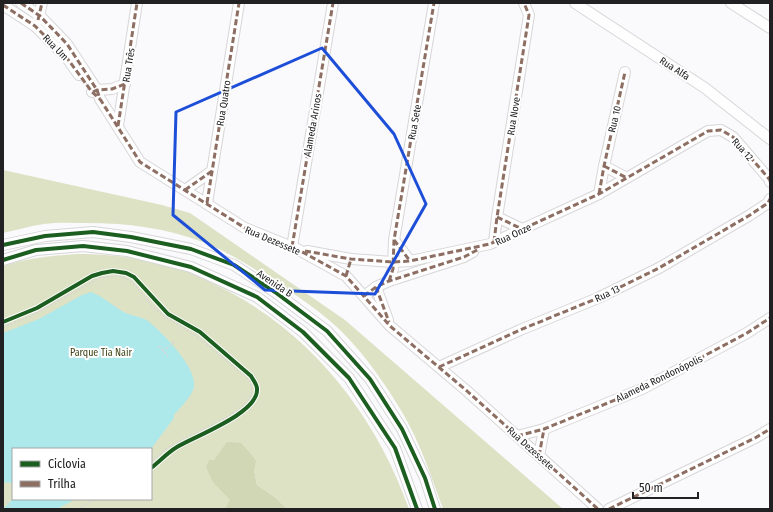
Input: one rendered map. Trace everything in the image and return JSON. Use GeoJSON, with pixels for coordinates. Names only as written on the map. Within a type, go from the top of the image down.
{"type":"FeatureCollection","features":[{"type":"Feature","properties":{"kind":"street","name":"Rua Um"},"geometry":{"type":"LineString","coordinates":[[21,3],[96,94],[118,126]]}},
{"type":"Feature","properties":{"kind":"street"},"geometry":{"type":"LineString","coordinates":[[37,21],[42,3]]}},
{"type":"Feature","properties":{"kind":"street","name":"Rua Três"},"geometry":{"type":"LineString","coordinates":[[118,126],[137,3]]}},
{"type":"Feature","properties":{"kind":"street","name":"Rua Quatro"},"geometry":{"type":"LineString","coordinates":[[207,203],[239,3]]}},
{"type":"Feature","properties":{"kind":"street","name":"Alameda Arinos"},"geometry":{"type":"LineString","coordinates":[[294,248],[333,3]]}},
{"type":"Feature","properties":{"kind":"street","name":"Rua Sete"},"geometry":{"type":"LineString","coordinates":[[389,281],[392,273],[394,240],[434,3]]}},
{"type":"Feature","properties":{"kind":"street","name":"Rua Nove"},"geometry":{"type":"LineString","coordinates":[[492,243],[529,15],[524,3]]}},
{"type":"Feature","properties":{"kind":"street","name":"Rua Alfa"},"geometry":{"type":"LineString","coordinates":[[575,3],[705,88],[770,139]]}},
{"type":"Feature","properties":{"kind":"street"},"geometry":{"type":"LineString","coordinates":[[731,3],[770,28]]}},
{"type":"Feature","properties":{"kind":"street","name":"Rua Um"},"geometry":{"type":"LineString","coordinates":[[3,5],[37,21]]}},
{"type":"Feature","properties":{"kind":"street","name":"Rua 10"},"geometry":{"type":"LineString","coordinates":[[599,194],[625,72]]}},
{"type":"Feature","properties":{"kind":"street"},"geometry":{"type":"LineString","coordinates":[[96,94],[125,84]]}},
{"type":"Feature","properties":{"kind":"street","name":"Rua Dezessete"},"geometry":{"type":"LineString","coordinates":[[118,126],[140,162],[245,228],[294,248],[346,276],[390,326],[439,367],[598,509]]}},
{"type":"Feature","properties":{"kind":"street","name":"Rua 12"},"geometry":{"type":"LineString","coordinates":[[708,131],[721,130],[733,137],[770,180],[770,182]]}},
{"type":"Feature","properties":{"kind":"street","name":"Rua Onze"},"geometry":{"type":"LineString","coordinates":[[294,248],[351,259],[393,262],[410,261],[492,243],[599,194],[708,131]]}},
{"type":"Feature","properties":{"kind":"street"},"geometry":{"type":"LineString","coordinates":[[604,166],[627,178]]}},
{"type":"Feature","properties":{"kind":"street"},"geometry":{"type":"LineString","coordinates":[[185,190],[212,171]]}},
{"type":"Feature","properties":{"kind":"street","name":"Rua 13"},"geometry":{"type":"LineString","coordinates":[[439,367],[520,330],[598,298],[659,268],[750,215],[769,201]]}},
{"type":"Feature","properties":{"kind":"street"},"geometry":{"type":"LineString","coordinates":[[497,217],[522,229]]}},
{"type":"Feature","properties":{"kind":"street","name":"Avenida B"},"geometry":{"type":"LineString","coordinates":[[3,245],[45,236],[93,232],[131,237],[191,249],[234,265],[275,292],[327,331],[370,379],[402,429],[425,478],[435,509]]}},
{"type":"Feature","properties":{"kind":"street"},"geometry":{"type":"LineString","coordinates":[[394,240],[410,261]]}},
{"type":"Feature","properties":{"kind":"street"},"geometry":{"type":"LineString","coordinates":[[364,296],[376,287],[389,281],[464,256],[492,243]]}},
{"type":"Feature","properties":{"kind":"street"},"geometry":{"type":"LineString","coordinates":[[3,260],[36,250],[83,246],[126,251],[191,267],[257,297],[303,332],[349,378],[395,448],[417,509]]}},
{"type":"Feature","properties":{"kind":"street"},"geometry":{"type":"LineString","coordinates":[[346,276],[351,259]]}},
{"type":"Feature","properties":{"kind":"street"},"geometry":{"type":"LineString","coordinates":[[376,287],[390,326]]}},
{"type":"Feature","properties":{"kind":"street","name":"Alameda Rondonópolis"},"geometry":{"type":"LineString","coordinates":[[517,436],[544,429],[642,389],[747,333],[770,318]]}},
{"type":"Feature","properties":{"kind":"street"},"geometry":{"type":"LineString","coordinates":[[539,456],[544,429]]}},
{"type":"Feature","properties":{"kind":"street"},"geometry":{"type":"LineString","coordinates":[[609,509],[626,505],[770,429]]}},
{"type":"Feature","properties":{"kind":"path"},"geometry":{"type":"LineString","coordinates":[[113,271],[126,273],[138,281]]}},
{"type":"Feature","properties":{"kind":"path"},"geometry":{"type":"LineString","coordinates":[[92,276],[108,272]]}},
{"type":"Feature","properties":{"kind":"path"},"geometry":{"type":"LineString","coordinates":[[3,327],[40,312],[100,278],[108,276],[123,277],[133,283],[151,305],[161,314],[170,321],[195,335],[249,380],[253,391],[247,401],[240,408],[231,415],[167,448],[152,464]]}},
{"type":"Feature","properties":{"kind":"path"},"geometry":{"type":"LineString","coordinates":[[3,322],[37,308],[69,289]]}},
{"type":"Feature","properties":{"kind":"path"},"geometry":{"type":"LineString","coordinates":[[155,302],[168,314],[190,326]]}},
{"type":"Feature","properties":{"kind":"path"},"geometry":{"type":"LineString","coordinates":[[204,336],[243,368]]}},
{"type":"Feature","properties":{"kind":"path"},"geometry":{"type":"LineString","coordinates":[[163,351],[175,341]]}},
{"type":"Feature","properties":{"kind":"path"},"geometry":{"type":"LineString","coordinates":[[159,346],[168,356]]}},
{"type":"Feature","properties":{"kind":"path"},"geometry":{"type":"LineString","coordinates":[[247,372],[255,382],[257,388]]}},
{"type":"Feature","properties":{"kind":"path"},"geometry":{"type":"LineString","coordinates":[[152,464],[178,446],[229,421],[243,411],[255,399]]}},
{"type":"Feature","properties":{"kind":"path"},"geometry":{"type":"LineString","coordinates":[[79,509],[97,501]]}},
{"type":"Feature","properties":{"kind":"path"},"geometry":{"type":"LineString","coordinates":[[87,509],[97,501]]}},
{"type":"Feature","properties":{"kind":"path"},"geometry":{"type":"LineString","coordinates":[[7,502],[12,509]]}},
{"type":"Feature","properties":{"kind":"highlighted area"},"geometry":{"type":"Polygon","coordinates":[[[322,48],[394,134],[426,204],[375,294],[265,290],[173,215],[176,112],[322,48]]]}},
{"type":"Feature","properties":{"kind":"green space"},"geometry":{"type":"Polygon","coordinates":[[[3,170],[162,205],[190,213],[345,320],[563,509],[443,509],[420,447],[396,402],[376,372],[354,344],[319,312],[279,284],[230,255],[205,243],[162,230],[132,225],[102,223],[49,223],[3,233],[3,170]]]}},
{"type":"Feature","properties":{"kind":"green space","name":"Parque Tia Nair"},"geometry":{"type":"Polygon","coordinates":[[[89,254],[127,257],[178,268],[222,288],[255,307],[285,328],[312,353],[337,380],[359,410],[379,442],[409,509],[287,509],[276,498],[257,485],[254,470],[256,461],[245,509],[3,509],[3,266],[30,259],[89,254]]]}},
{"type":"Feature","properties":{"kind":"green space"},"geometry":{"type":"Polygon","coordinates":[[[227,442],[241,443],[256,461],[254,470],[257,485],[276,498],[287,509],[225,509],[230,500],[213,482],[206,467],[209,460],[214,460],[227,442]]]}},
{"type":"Feature","properties":{"kind":"water"},"geometry":{"type":"Polygon","coordinates":[[[91,292],[103,298],[125,313],[148,321],[162,333],[184,360],[193,379],[193,390],[187,400],[174,414],[174,418],[152,448],[12,448],[12,484],[3,482],[3,333],[39,319],[82,295],[91,292]]]}},
{"type":"Feature","properties":{"kind":"water"},"geometry":{"type":"Polygon","coordinates":[[[12,500],[74,500],[57,509],[3,509],[12,500]]]}},
{"type":"Feature","properties":{"kind":"marked path"},"geometry":{"type":"LineString","coordinates":[[21,3],[40,16],[67,44],[97,90],[100,99],[140,162],[245,228],[297,249],[346,276],[390,326],[467,391],[598,509]]}},
{"type":"Feature","properties":{"kind":"marked path"},"geometry":{"type":"LineString","coordinates":[[38,20],[42,3]]}},
{"type":"Feature","properties":{"kind":"marked path"},"geometry":{"type":"LineString","coordinates":[[118,126],[137,3]]}},
{"type":"Feature","properties":{"kind":"marked path"},"geometry":{"type":"LineString","coordinates":[[207,203],[239,3]]}},
{"type":"Feature","properties":{"kind":"marked path"},"geometry":{"type":"LineString","coordinates":[[292,247],[333,3]]}},
{"type":"Feature","properties":{"kind":"marked path"},"geometry":{"type":"LineString","coordinates":[[389,281],[393,269],[394,240],[434,3]]}},
{"type":"Feature","properties":{"kind":"marked path"},"geometry":{"type":"LineString","coordinates":[[494,242],[529,15],[524,3]]}},
{"type":"Feature","properties":{"kind":"marked path"},"geometry":{"type":"LineString","coordinates":[[3,5],[35,26],[67,58],[92,92],[100,99]]}},
{"type":"Feature","properties":{"kind":"marked path"},"geometry":{"type":"LineString","coordinates":[[599,194],[625,72]]}},
{"type":"Feature","properties":{"kind":"marked path"},"geometry":{"type":"LineString","coordinates":[[93,92],[97,90],[112,89],[125,84]]}},
{"type":"Feature","properties":{"kind":"marked path"},"geometry":{"type":"LineString","coordinates":[[305,251],[351,259],[393,262],[410,261],[490,244],[599,194],[708,131],[721,130],[733,137],[770,180],[770,182]]}},
{"type":"Feature","properties":{"kind":"marked path"},"geometry":{"type":"LineString","coordinates":[[604,166],[627,178]]}},
{"type":"Feature","properties":{"kind":"marked path"},"geometry":{"type":"LineString","coordinates":[[185,190],[212,171]]}},
{"type":"Feature","properties":{"kind":"marked path"},"geometry":{"type":"LineString","coordinates":[[439,367],[520,330],[598,298],[659,268],[750,215],[768,203],[770,199]]}},
{"type":"Feature","properties":{"kind":"marked path"},"geometry":{"type":"LineString","coordinates":[[497,217],[522,229]]}},
{"type":"Feature","properties":{"kind":"marked path"},"geometry":{"type":"LineString","coordinates":[[394,240],[410,261]]}},
{"type":"Feature","properties":{"kind":"marked path"},"geometry":{"type":"LineString","coordinates":[[364,296],[376,287],[389,281],[464,257],[479,249]]}},
{"type":"Feature","properties":{"kind":"marked path"},"geometry":{"type":"LineString","coordinates":[[346,276],[351,259]]}},
{"type":"Feature","properties":{"kind":"marked path"},"geometry":{"type":"LineString","coordinates":[[376,287],[389,322]]}},
{"type":"Feature","properties":{"kind":"marked path"},"geometry":{"type":"LineString","coordinates":[[517,436],[544,429],[642,389],[747,333],[770,318]]}},
{"type":"Feature","properties":{"kind":"marked path"},"geometry":{"type":"LineString","coordinates":[[539,456],[544,429]]}},
{"type":"Feature","properties":{"kind":"marked path"},"geometry":{"type":"LineString","coordinates":[[609,509],[755,438],[770,429]]}},
{"type":"Feature","properties":{"kind":"cycle path"},"geometry":{"type":"LineString","coordinates":[[3,245],[45,236],[93,232],[131,237],[191,249],[234,265],[275,292],[327,331],[370,379],[402,429],[425,478],[435,509]]}},
{"type":"Feature","properties":{"kind":"cycle path"},"geometry":{"type":"LineString","coordinates":[[3,260],[36,250],[83,246],[127,251],[191,267],[257,297],[303,332],[349,378],[395,448],[417,509]]}},
{"type":"Feature","properties":{"kind":"cycle path"},"geometry":{"type":"LineString","coordinates":[[3,322],[37,308],[92,276],[113,271],[126,273],[134,277],[168,314],[200,332],[251,376],[257,389],[255,398],[248,407],[224,423],[177,447],[152,467]]}}]}
